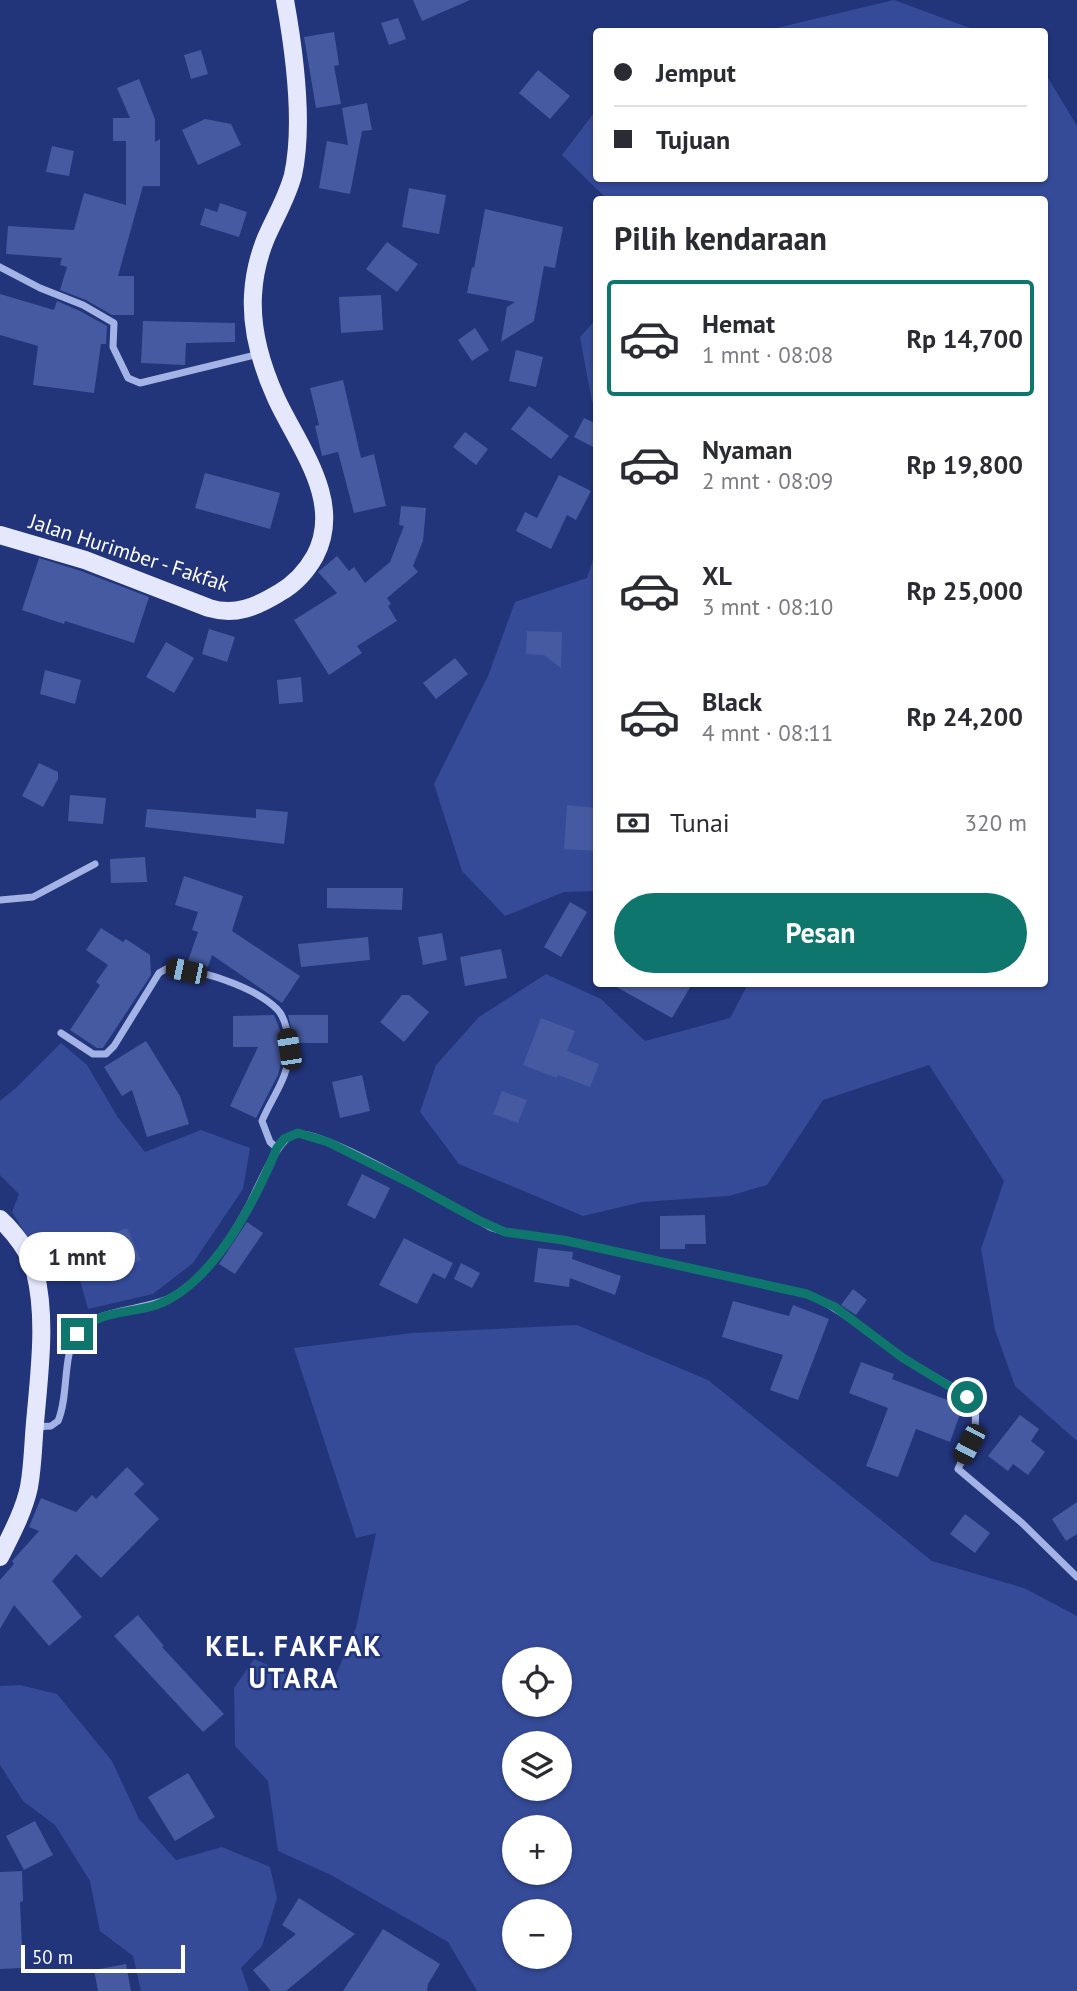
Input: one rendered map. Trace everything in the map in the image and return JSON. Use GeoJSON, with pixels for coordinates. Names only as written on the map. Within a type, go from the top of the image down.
{"type":"FeatureCollection","features":[{"type":"Feature","properties":{"kind":"main road","name":"Jalan Hurimber - Fakfak"},"geometry":{"type":"LineString","coordinates":[[0,535],[85,561],[216,610],[243,610],[258,606],[290,587],[302,575],[319,548],[324,527],[320,487],[266,375],[253,324],[257,268],[266,238],[282,208],[293,174],[297,93],[285,0]]}},
{"type":"Feature","properties":{"kind":"main road"},"geometry":{"type":"LineString","coordinates":[[0,1219],[30,1258],[39,1295],[40,1361],[34,1459],[28,1490],[0,1556]]}},
{"type":"Feature","properties":{"kind":"street"},"geometry":{"type":"LineString","coordinates":[[0,267],[40,288],[83,305],[114,323],[113,347],[128,378],[140,383],[261,353]]}},
{"type":"Feature","properties":{"kind":"street"},"geometry":{"type":"LineString","coordinates":[[0,900],[33,897],[95,864]]}},
{"type":"Feature","properties":{"kind":"street"},"geometry":{"type":"LineString","coordinates":[[61,1033],[93,1054],[106,1054],[114,1046],[159,973],[166,969],[224,979],[242,986],[278,1010],[286,1030],[289,1049],[287,1066],[262,1121],[270,1142],[277,1148]]}},
{"type":"Feature","properties":{"kind":"street"},"geometry":{"type":"LineString","coordinates":[[35,1427],[51,1426],[58,1421],[71,1350],[79,1332],[106,1315],[163,1301],[181,1292],[198,1278],[244,1215],[277,1148],[289,1136],[301,1134],[328,1142],[499,1230],[576,1243],[807,1294],[824,1301],[903,1358],[975,1404],[975,1432],[958,1469],[1077,1577]]}},
{"type":"Feature","properties":{"kind":"shaded area"},"geometry":{"type":"Polygon","coordinates":[[[894,0],[970,28],[777,28],[894,0]]]}},
{"type":"Feature","properties":{"kind":"shaded area"},"geometry":{"type":"Polygon","coordinates":[[[1048,78],[1077,126],[1077,1441],[1015,1386],[995,1330],[981,1249],[1004,1181],[929,1065],[823,1100],[767,1185],[729,1196],[642,1202],[583,1216],[459,1164],[420,1112],[436,1065],[479,1017],[546,974],[601,999],[645,1041],[730,1018],[746,987],[1048,987],[1048,196],[604,196],[562,155],[593,114],[593,182],[1048,182],[1048,78]]]}},
{"type":"Feature","properties":{"kind":"shaded area"},"geometry":{"type":"Polygon","coordinates":[[[593,322],[593,403],[592,402],[580,337],[593,322]]]}},
{"type":"Feature","properties":{"kind":"shaded area"},"geometry":{"type":"Polygon","coordinates":[[[593,559],[593,891],[564,892],[505,916],[462,871],[434,784],[488,676],[515,602],[587,578],[593,559]]]}},
{"type":"Feature","properties":{"kind":"shaded area"},"geometry":{"type":"Polygon","coordinates":[[[61,1043],[87,1065],[117,1116],[145,1152],[201,1130],[250,1148],[243,1189],[193,1263],[153,1294],[88,1309],[78,1273],[49,1272],[12,1212],[19,1194],[0,1175],[0,1101],[61,1043]]]}},
{"type":"Feature","properties":{"kind":"shaded area"},"geometry":{"type":"Polygon","coordinates":[[[577,1325],[708,1380],[932,1561],[1024,1588],[1077,1616],[1077,1991],[477,1991],[448,1942],[331,1875],[278,1851],[268,1781],[235,1746],[234,1688],[254,1659],[329,1691],[356,1628],[376,1533],[356,1538],[294,1348],[412,1333],[577,1325]]]}},
{"type":"Feature","properties":{"kind":"shaded area"},"geometry":{"type":"Polygon","coordinates":[[[20,1685],[57,1694],[112,1761],[139,1819],[176,1860],[222,1847],[270,1867],[277,1898],[262,1946],[241,1968],[249,1991],[141,1991],[133,1956],[100,1931],[90,1881],[55,1825],[23,1801],[0,1765],[0,1686],[20,1685]]]}},
{"type":"Feature","properties":{"kind":"building"},"geometry":{"type":"Polygon","coordinates":[[[413,0],[470,0],[422,21],[413,0]]]}},
{"type":"Feature","properties":{"kind":"building"},"geometry":{"type":"Polygon","coordinates":[[[398,18],[406,39],[389,45],[381,23],[398,18]]]}},
{"type":"Feature","properties":{"kind":"building"},"geometry":{"type":"Polygon","coordinates":[[[334,32],[339,65],[334,66],[341,104],[316,108],[304,37],[334,32]]]}},
{"type":"Feature","properties":{"kind":"building"},"geometry":{"type":"Polygon","coordinates":[[[201,50],[208,74],[191,79],[184,55],[201,50]]]}},
{"type":"Feature","properties":{"kind":"building"},"geometry":{"type":"Polygon","coordinates":[[[538,70],[570,96],[550,119],[519,93],[538,70]]]}},
{"type":"Feature","properties":{"kind":"building"},"geometry":{"type":"Polygon","coordinates":[[[139,79],[155,119],[155,142],[160,139],[160,186],[143,186],[118,276],[134,276],[134,315],[112,315],[86,300],[60,290],[67,267],[60,265],[62,258],[6,254],[8,226],[74,230],[84,193],[126,205],[126,141],[113,141],[113,118],[130,118],[117,88],[139,79]]]}},
{"type":"Feature","properties":{"kind":"building"},"geometry":{"type":"Polygon","coordinates":[[[367,103],[372,130],[362,131],[350,194],[319,188],[327,141],[348,145],[342,108],[367,103]]]}},
{"type":"Feature","properties":{"kind":"building"},"geometry":{"type":"Polygon","coordinates":[[[205,119],[231,124],[241,145],[198,165],[182,130],[205,119]]]}},
{"type":"Feature","properties":{"kind":"building"},"geometry":{"type":"Polygon","coordinates":[[[52,146],[74,151],[69,176],[46,172],[52,146]]]}},
{"type":"Feature","properties":{"kind":"building"},"geometry":{"type":"Polygon","coordinates":[[[409,188],[446,195],[439,234],[402,227],[409,188]]]}},
{"type":"Feature","properties":{"kind":"building"},"geometry":{"type":"Polygon","coordinates":[[[220,203],[247,212],[239,237],[200,225],[205,208],[217,212],[220,203]]]}},
{"type":"Feature","properties":{"kind":"building"},"geometry":{"type":"Polygon","coordinates":[[[485,209],[563,227],[555,268],[544,266],[534,321],[501,342],[507,307],[515,302],[467,293],[485,209]]]}},
{"type":"Feature","properties":{"kind":"building"},"geometry":{"type":"Polygon","coordinates":[[[387,242],[418,264],[397,292],[366,269],[387,242]]]}},
{"type":"Feature","properties":{"kind":"building"},"geometry":{"type":"Polygon","coordinates":[[[0,294],[54,310],[57,301],[107,326],[106,344],[101,344],[94,393],[33,385],[38,346],[0,335],[0,294]]]}},
{"type":"Feature","properties":{"kind":"building"},"geometry":{"type":"Polygon","coordinates":[[[381,295],[383,330],[341,333],[339,297],[381,295]]]}},
{"type":"Feature","properties":{"kind":"building"},"geometry":{"type":"Polygon","coordinates":[[[143,321],[235,323],[235,342],[186,343],[185,365],[141,363],[143,321]]]}},
{"type":"Feature","properties":{"kind":"building"},"geometry":{"type":"Polygon","coordinates":[[[475,328],[489,350],[472,361],[458,340],[475,328]]]}},
{"type":"Feature","properties":{"kind":"building"},"geometry":{"type":"Polygon","coordinates":[[[516,350],[543,357],[536,387],[509,381],[516,350]]]}},
{"type":"Feature","properties":{"kind":"building"},"geometry":{"type":"Polygon","coordinates":[[[343,380],[361,458],[374,454],[386,506],[354,513],[338,452],[322,456],[315,426],[319,425],[310,388],[343,380]]]}},
{"type":"Feature","properties":{"kind":"building"},"geometry":{"type":"Polygon","coordinates":[[[529,406],[569,436],[551,459],[511,429],[529,406]]]}},
{"type":"Feature","properties":{"kind":"building"},"geometry":{"type":"Polygon","coordinates":[[[584,418],[593,422],[593,447],[574,437],[584,418]]]}},
{"type":"Feature","properties":{"kind":"building"},"geometry":{"type":"Polygon","coordinates":[[[465,432],[488,449],[476,465],[453,447],[465,432]]]}},
{"type":"Feature","properties":{"kind":"building"},"geometry":{"type":"Polygon","coordinates":[[[205,473],[280,493],[270,529],[195,508],[205,473]]]}},
{"type":"Feature","properties":{"kind":"building"},"geometry":{"type":"Polygon","coordinates":[[[559,475],[591,491],[576,520],[567,515],[551,549],[516,531],[525,512],[537,518],[559,475]]]}},
{"type":"Feature","properties":{"kind":"building"},"geometry":{"type":"Polygon","coordinates":[[[401,506],[426,508],[423,541],[413,566],[418,572],[387,598],[391,604],[388,606],[397,621],[357,646],[362,653],[329,675],[294,620],[337,593],[318,572],[337,556],[349,571],[354,567],[365,583],[390,562],[404,526],[399,525],[401,506]]]}},
{"type":"Feature","properties":{"kind":"building"},"geometry":{"type":"Polygon","coordinates":[[[39,558],[149,597],[134,643],[22,610],[39,558]]]}},
{"type":"Feature","properties":{"kind":"building"},"geometry":{"type":"Polygon","coordinates":[[[209,629],[235,637],[227,662],[202,654],[209,629]]]}},
{"type":"Feature","properties":{"kind":"building"},"geometry":{"type":"Polygon","coordinates":[[[527,631],[562,632],[561,668],[544,655],[526,654],[527,631]]]}},
{"type":"Feature","properties":{"kind":"building"},"geometry":{"type":"Polygon","coordinates":[[[166,642],[194,658],[174,693],[146,677],[166,642]]]}},
{"type":"Feature","properties":{"kind":"building"},"geometry":{"type":"Polygon","coordinates":[[[455,658],[468,674],[436,699],[423,683],[455,658]]]}},
{"type":"Feature","properties":{"kind":"building"},"geometry":{"type":"Polygon","coordinates":[[[45,670],[81,680],[75,704],[40,694],[45,670]]]}},
{"type":"Feature","properties":{"kind":"building"},"geometry":{"type":"Polygon","coordinates":[[[301,677],[303,702],[279,704],[277,680],[301,677]]]}},
{"type":"Feature","properties":{"kind":"building"},"geometry":{"type":"Polygon","coordinates":[[[39,763],[58,772],[58,779],[43,807],[22,796],[39,763]]]}},
{"type":"Feature","properties":{"kind":"building"},"geometry":{"type":"Polygon","coordinates":[[[70,795],[106,798],[103,824],[68,821],[70,795]]]}},
{"type":"Feature","properties":{"kind":"building"},"geometry":{"type":"Polygon","coordinates":[[[567,805],[593,808],[593,851],[564,849],[567,805]]]}},
{"type":"Feature","properties":{"kind":"building"},"geometry":{"type":"Polygon","coordinates":[[[147,809],[256,818],[256,809],[288,812],[284,844],[145,827],[147,809]]]}},
{"type":"Feature","properties":{"kind":"building"},"geometry":{"type":"Polygon","coordinates":[[[145,857],[147,882],[111,883],[110,859],[145,857]]]}},
{"type":"Feature","properties":{"kind":"building"},"geometry":{"type":"Polygon","coordinates":[[[184,876],[243,896],[232,931],[300,976],[282,1003],[212,955],[208,967],[188,961],[198,932],[192,930],[198,912],[175,905],[184,876]]]}},
{"type":"Feature","properties":{"kind":"building"},"geometry":{"type":"Polygon","coordinates":[[[327,888],[403,888],[402,910],[327,908],[327,888]]]}},
{"type":"Feature","properties":{"kind":"building"},"geometry":{"type":"Polygon","coordinates":[[[570,902],[587,912],[561,957],[544,947],[570,902]]]}},
{"type":"Feature","properties":{"kind":"building"},"geometry":{"type":"Polygon","coordinates":[[[101,928],[123,942],[126,939],[150,955],[151,975],[103,1048],[97,1048],[70,1030],[100,985],[96,982],[108,965],[86,950],[101,928]]]}},
{"type":"Feature","properties":{"kind":"building"},"geometry":{"type":"Polygon","coordinates":[[[442,933],[447,960],[423,965],[418,937],[442,933]]]}},
{"type":"Feature","properties":{"kind":"building"},"geometry":{"type":"Polygon","coordinates":[[[368,937],[370,960],[301,967],[298,944],[368,937]]]}},
{"type":"Feature","properties":{"kind":"building"},"geometry":{"type":"Polygon","coordinates":[[[501,949],[507,978],[465,986],[460,957],[501,949]]]}},
{"type":"Feature","properties":{"kind":"building"},"geometry":{"type":"Polygon","coordinates":[[[616,987],[690,987],[672,1018],[616,987]]]}},
{"type":"Feature","properties":{"kind":"building"},"geometry":{"type":"Polygon","coordinates":[[[402,995],[409,995],[429,1012],[404,1042],[380,1022],[402,995]]]}},
{"type":"Feature","properties":{"kind":"building"},"geometry":{"type":"Polygon","coordinates":[[[274,1015],[282,1035],[282,1059],[278,1075],[256,1118],[230,1106],[258,1047],[233,1047],[233,1016],[274,1015]]]}},
{"type":"Feature","properties":{"kind":"building"},"geometry":{"type":"Polygon","coordinates":[[[288,1015],[328,1015],[328,1043],[295,1043],[288,1015]]]}},
{"type":"Feature","properties":{"kind":"building"},"geometry":{"type":"Polygon","coordinates":[[[541,1018],[575,1031],[567,1051],[599,1064],[590,1087],[523,1065],[541,1018]]]}},
{"type":"Feature","properties":{"kind":"building"},"geometry":{"type":"Polygon","coordinates":[[[146,1041],[180,1096],[189,1124],[147,1137],[132,1090],[122,1096],[104,1067],[146,1041]]]}},
{"type":"Feature","properties":{"kind":"building"},"geometry":{"type":"Polygon","coordinates":[[[362,1075],[370,1111],[340,1118],[332,1082],[362,1075]]]}},
{"type":"Feature","properties":{"kind":"building"},"geometry":{"type":"Polygon","coordinates":[[[502,1091],[527,1100],[518,1123],[493,1114],[502,1091]]]}},
{"type":"Feature","properties":{"kind":"building"},"geometry":{"type":"Polygon","coordinates":[[[362,1174],[390,1188],[375,1219],[347,1205],[362,1174]]]}},
{"type":"Feature","properties":{"kind":"building"},"geometry":{"type":"Polygon","coordinates":[[[705,1215],[706,1244],[685,1244],[685,1249],[660,1249],[660,1216],[705,1215]]]}},
{"type":"Feature","properties":{"kind":"building"},"geometry":{"type":"Polygon","coordinates":[[[247,1222],[263,1233],[235,1274],[219,1264],[247,1222]]]}},
{"type":"Feature","properties":{"kind":"building"},"geometry":{"type":"Polygon","coordinates":[[[127,1228],[141,1260],[109,1273],[96,1240],[127,1228]]]}},
{"type":"Feature","properties":{"kind":"building"},"geometry":{"type":"Polygon","coordinates":[[[404,1238],[453,1263],[445,1279],[433,1273],[417,1304],[379,1285],[404,1238]]]}},
{"type":"Feature","properties":{"kind":"building"},"geometry":{"type":"Polygon","coordinates":[[[538,1248],[573,1252],[572,1259],[621,1276],[615,1295],[570,1278],[569,1287],[534,1282],[538,1248]]]}},
{"type":"Feature","properties":{"kind":"building"},"geometry":{"type":"Polygon","coordinates":[[[461,1263],[480,1273],[472,1288],[454,1279],[461,1263]]]}},
{"type":"Feature","properties":{"kind":"building"},"geometry":{"type":"Polygon","coordinates":[[[853,1289],[867,1300],[856,1315],[841,1305],[853,1289]]]}},
{"type":"Feature","properties":{"kind":"building"},"geometry":{"type":"Polygon","coordinates":[[[733,1301],[789,1316],[793,1305],[829,1319],[798,1400],[770,1390],[783,1355],[722,1337],[733,1301]]]}},
{"type":"Feature","properties":{"kind":"building"},"geometry":{"type":"Polygon","coordinates":[[[861,1362],[894,1374],[892,1379],[963,1406],[950,1442],[916,1429],[898,1477],[866,1466],[888,1408],[849,1393],[861,1362]]]}},
{"type":"Feature","properties":{"kind":"building"},"geometry":{"type":"Polygon","coordinates":[[[1020,1415],[1039,1429],[1031,1441],[1045,1452],[1028,1475],[1013,1464],[1008,1471],[988,1456],[1020,1415]]]}},
{"type":"Feature","properties":{"kind":"building"},"geometry":{"type":"Polygon","coordinates":[[[127,1467],[144,1484],[134,1494],[159,1519],[101,1578],[76,1554],[52,1581],[82,1617],[49,1646],[14,1605],[0,1629],[0,1580],[14,1564],[12,1561],[39,1531],[29,1527],[41,1498],[76,1512],[92,1495],[96,1499],[127,1467]]]}},
{"type":"Feature","properties":{"kind":"building"},"geometry":{"type":"Polygon","coordinates":[[[1077,1502],[1077,1534],[1066,1541],[1052,1519],[1077,1502]]]}},
{"type":"Feature","properties":{"kind":"building"},"geometry":{"type":"Polygon","coordinates":[[[965,1514],[990,1533],[975,1553],[950,1534],[965,1514]]]}},
{"type":"Feature","properties":{"kind":"building"},"geometry":{"type":"Polygon","coordinates":[[[138,1615],[164,1646],[162,1647],[224,1714],[203,1732],[114,1636],[138,1615]]]}},
{"type":"Feature","properties":{"kind":"building"},"geometry":{"type":"Polygon","coordinates":[[[188,1773],[215,1817],[175,1841],[148,1797],[188,1773]]]}},
{"type":"Feature","properties":{"kind":"building"},"geometry":{"type":"Polygon","coordinates":[[[35,1821],[53,1855],[24,1870],[6,1836],[35,1821]]]}},
{"type":"Feature","properties":{"kind":"building"},"geometry":{"type":"Polygon","coordinates":[[[22,1871],[23,1901],[20,1902],[23,1968],[0,1969],[0,1872],[22,1871]]]}},
{"type":"Feature","properties":{"kind":"building"},"geometry":{"type":"Polygon","coordinates":[[[299,1898],[355,1934],[286,1991],[271,1991],[253,1970],[296,1934],[282,1925],[299,1898]]]}},
{"type":"Feature","properties":{"kind":"building"},"geometry":{"type":"Polygon","coordinates":[[[383,1929],[440,1964],[428,1984],[427,1991],[343,1991],[383,1929]]]}},
{"type":"Feature","properties":{"kind":"building"},"geometry":{"type":"Polygon","coordinates":[[[126,1964],[131,1991],[98,1991],[94,1970],[126,1964]]]}},
{"type":"Feature","properties":{"kind":"district","name":"KEL. FAKFAK UTARA"},"geometry":{"type":"Point","coordinates":[294,1662]}},
{"type":"Feature","properties":{"kind":"route"},"geometry":{"type":"LineString","coordinates":[[77,1334],[84,1326],[106,1315],[156,1305],[181,1292],[198,1278],[244,1215],[277,1148],[284,1139],[298,1133],[328,1142],[492,1228],[563,1240],[807,1294],[835,1307],[903,1358],[967,1397]]}}]}
